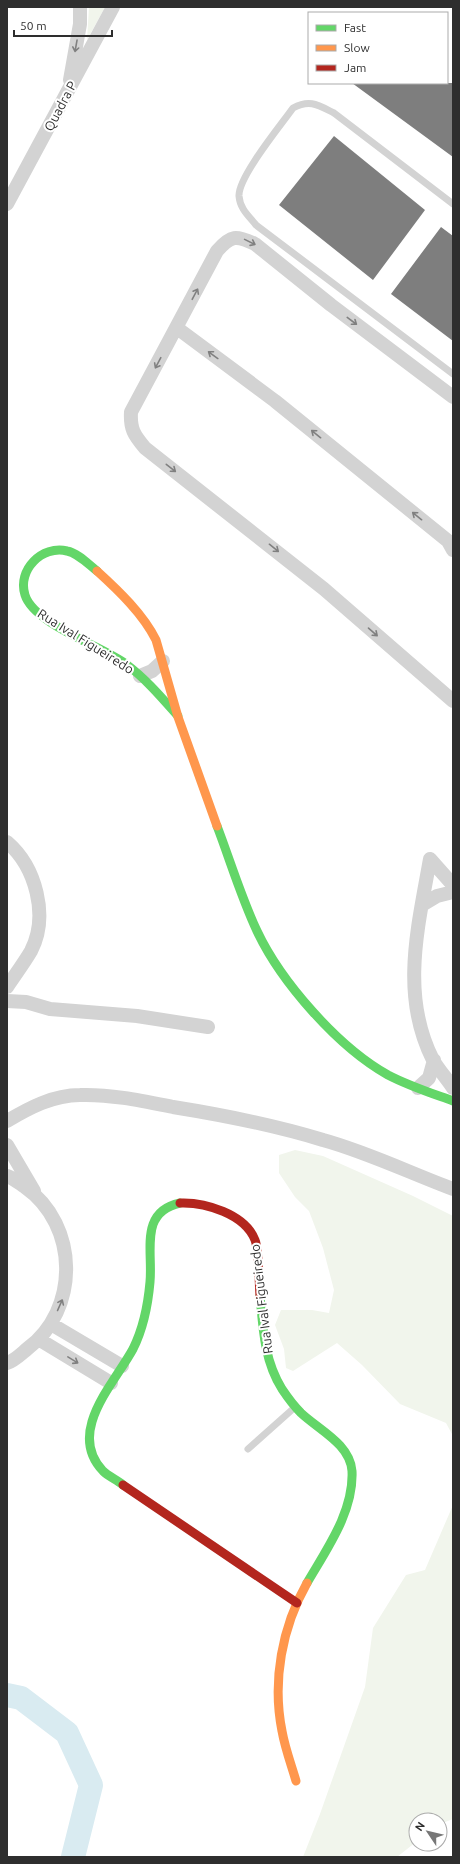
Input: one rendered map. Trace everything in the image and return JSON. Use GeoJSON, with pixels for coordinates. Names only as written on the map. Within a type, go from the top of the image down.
{"type":"FeatureCollection","features":[{"type":"Feature","properties":{"kind":"street"},"geometry":{"type":"LineString","coordinates":[[67,92],[80,24],[80,7]]}},
{"type":"Feature","properties":{"kind":"street","name":"Quadra P"},"geometry":{"type":"LineString","coordinates":[[7,204],[113,7]]}},
{"type":"Feature","properties":{"kind":"street"},"geometry":{"type":"LineString","coordinates":[[453,397],[331,305],[255,244],[242,238],[232,238],[225,242],[217,251],[131,412],[131,423],[134,435],[145,448],[324,589],[453,701]]}},
{"type":"Feature","properties":{"kind":"street"},"geometry":{"type":"LineString","coordinates":[[177,328],[274,401],[451,544]]}},
{"type":"Feature","properties":{"kind":"street","name":"Rua Ival Figueiredo"},"geometry":{"type":"LineString","coordinates":[[178,716],[140,676],[120,660],[44,618],[33,608],[25,597],[22,584],[31,565],[40,555],[56,550],[70,551],[102,574],[150,627],[163,661],[178,716],[257,931],[272,958],[299,996],[317,1017],[356,1053],[381,1070],[418,1088],[453,1101]]}},
{"type":"Feature","properties":{"kind":"street"},"geometry":{"type":"LineString","coordinates":[[140,676],[152,671],[163,661]]}},
{"type":"Feature","properties":{"kind":"street"},"geometry":{"type":"LineString","coordinates":[[7,842],[25,864],[40,902],[37,928],[31,950],[8,985],[26,1002]]}},
{"type":"Feature","properties":{"kind":"street"},"geometry":{"type":"LineString","coordinates":[[453,886],[430,859],[422,905],[413,989],[418,1021],[434,1060],[453,1088]]}},
{"type":"Feature","properties":{"kind":"street"},"geometry":{"type":"LineString","coordinates":[[422,905],[437,896],[453,892]]}},
{"type":"Feature","properties":{"kind":"street"},"geometry":{"type":"LineString","coordinates":[[7,1001],[26,1002],[50,1009],[137,1016],[208,1027]]}},
{"type":"Feature","properties":{"kind":"street"},"geometry":{"type":"LineString","coordinates":[[418,1088],[428,1078],[434,1060]]}},
{"type":"Feature","properties":{"kind":"street"},"geometry":{"type":"LineString","coordinates":[[7,1121],[29,1108],[53,1099],[79,1094],[106,1096],[200,1111],[324,1140],[453,1189]]}},
{"type":"Feature","properties":{"kind":"street"},"geometry":{"type":"LineString","coordinates":[[7,1145],[36,1195],[53,1217],[64,1243],[67,1271],[63,1298],[51,1324],[40,1340],[7,1363]]}},
{"type":"Feature","properties":{"kind":"street"},"geometry":{"type":"LineString","coordinates":[[7,1176],[36,1195]]}},
{"type":"Feature","properties":{"kind":"street","name":"Rua Ival Figueiredo"},"geometry":{"type":"LineString","coordinates":[[296,1781],[282,1731],[280,1661],[287,1630],[297,1603],[318,1566],[350,1499],[352,1469],[348,1457],[336,1442],[296,1406],[278,1383],[268,1360],[261,1314],[255,1240],[246,1226],[236,1217],[222,1210],[209,1206],[181,1203],[166,1208],[153,1222],[150,1234],[151,1265],[145,1312],[137,1339],[95,1414],[90,1432],[89,1446],[92,1456],[103,1471],[297,1603]]}},
{"type":"Feature","properties":{"kind":"street"},"geometry":{"type":"LineString","coordinates":[[51,1324],[122,1366]]}},
{"type":"Feature","properties":{"kind":"street"},"geometry":{"type":"LineString","coordinates":[[40,1340],[111,1383]]}},
{"type":"Feature","properties":{"kind":"lane"},"geometry":{"type":"LineString","coordinates":[[453,204],[334,113],[318,104],[303,102],[293,108],[244,178],[239,196],[242,209],[256,225],[453,374]]}},
{"type":"Feature","properties":{"kind":"lane"},"geometry":{"type":"LineString","coordinates":[[248,1449],[296,1406]]}},
{"type":"Feature","properties":{"kind":"shaded area"},"geometry":{"type":"Polygon","coordinates":[[[89,7],[105,7],[87,40],[89,7]]]}},
{"type":"Feature","properties":{"kind":"shaded area"},"geometry":{"type":"Polygon","coordinates":[[[295,1150],[323,1156],[413,1196],[453,1216],[453,1436],[446,1423],[400,1404],[362,1365],[337,1343],[293,1371],[286,1368],[284,1349],[275,1325],[281,1310],[312,1310],[329,1313],[334,1290],[323,1248],[309,1211],[295,1197],[279,1173],[279,1155],[295,1150]]]}},
{"type":"Feature","properties":{"kind":"shaded area"},"geometry":{"type":"Polygon","coordinates":[[[453,1505],[453,1819],[448,1821],[448,1812],[408,1812],[408,1848],[397,1857],[303,1857],[320,1814],[365,1687],[373,1628],[406,1575],[425,1570],[453,1505]]]}},
{"type":"Feature","properties":{"kind":"building"},"geometry":{"type":"Polygon","coordinates":[[[453,83],[453,157],[353,84],[453,83]]]}},
{"type":"Feature","properties":{"kind":"building"},"geometry":{"type":"Polygon","coordinates":[[[334,136],[425,210],[373,280],[279,205],[334,136]]]}},
{"type":"Feature","properties":{"kind":"building"},"geometry":{"type":"Polygon","coordinates":[[[441,227],[453,236],[453,341],[391,294],[441,227]]]}},
{"type":"Feature","properties":{"kind":"waterway"},"geometry":{"type":"LineString","coordinates":[[7,1695],[21,1698],[67,1733],[91,1785],[73,1857]]}},
{"type":"Feature","properties":{"kind":"traffic: fast"},"geometry":{"type":"LineString","coordinates":[[97,571],[79,556],[71,552],[58,550],[49,552],[34,561],[28,569],[23,586],[25,595],[31,606],[55,625],[126,664],[147,682],[178,716]]}},
{"type":"Feature","properties":{"kind":"traffic: fast"},"geometry":{"type":"LineString","coordinates":[[217,826],[251,918],[267,951],[296,992],[313,1012],[331,1031],[369,1063],[396,1079],[453,1101]]}},
{"type":"Feature","properties":{"kind":"traffic: fast"},"geometry":{"type":"LineString","coordinates":[[123,1485],[107,1475],[93,1456],[89,1440],[91,1424],[105,1393],[133,1349],[142,1325],[150,1282],[150,1246],[153,1224],[158,1215],[167,1208],[180,1203]]}},
{"type":"Feature","properties":{"kind":"traffic: fast"},"geometry":{"type":"LineString","coordinates":[[260,1296],[265,1344],[271,1367],[276,1378],[284,1392],[298,1410],[340,1445],[350,1461],[352,1471],[351,1486],[344,1516],[330,1544],[307,1583]]}},
{"type":"Feature","properties":{"kind":"traffic: slow"},"geometry":{"type":"LineString","coordinates":[[97,571],[137,612],[151,630],[156,640],[178,717],[217,826]]}},
{"type":"Feature","properties":{"kind":"traffic: slow"},"geometry":{"type":"LineString","coordinates":[[296,1781],[286,1750],[282,1731],[279,1712],[279,1674],[285,1636],[298,1600],[307,1583]]}},
{"type":"Feature","properties":{"kind":"traffic: jam"},"geometry":{"type":"LineString","coordinates":[[180,1203],[190,1203],[212,1207],[223,1211],[243,1223],[250,1231],[255,1240],[257,1251],[260,1296]]}},
{"type":"Feature","properties":{"kind":"traffic: jam"},"geometry":{"type":"LineString","coordinates":[[123,1485],[297,1603]]}}]}
